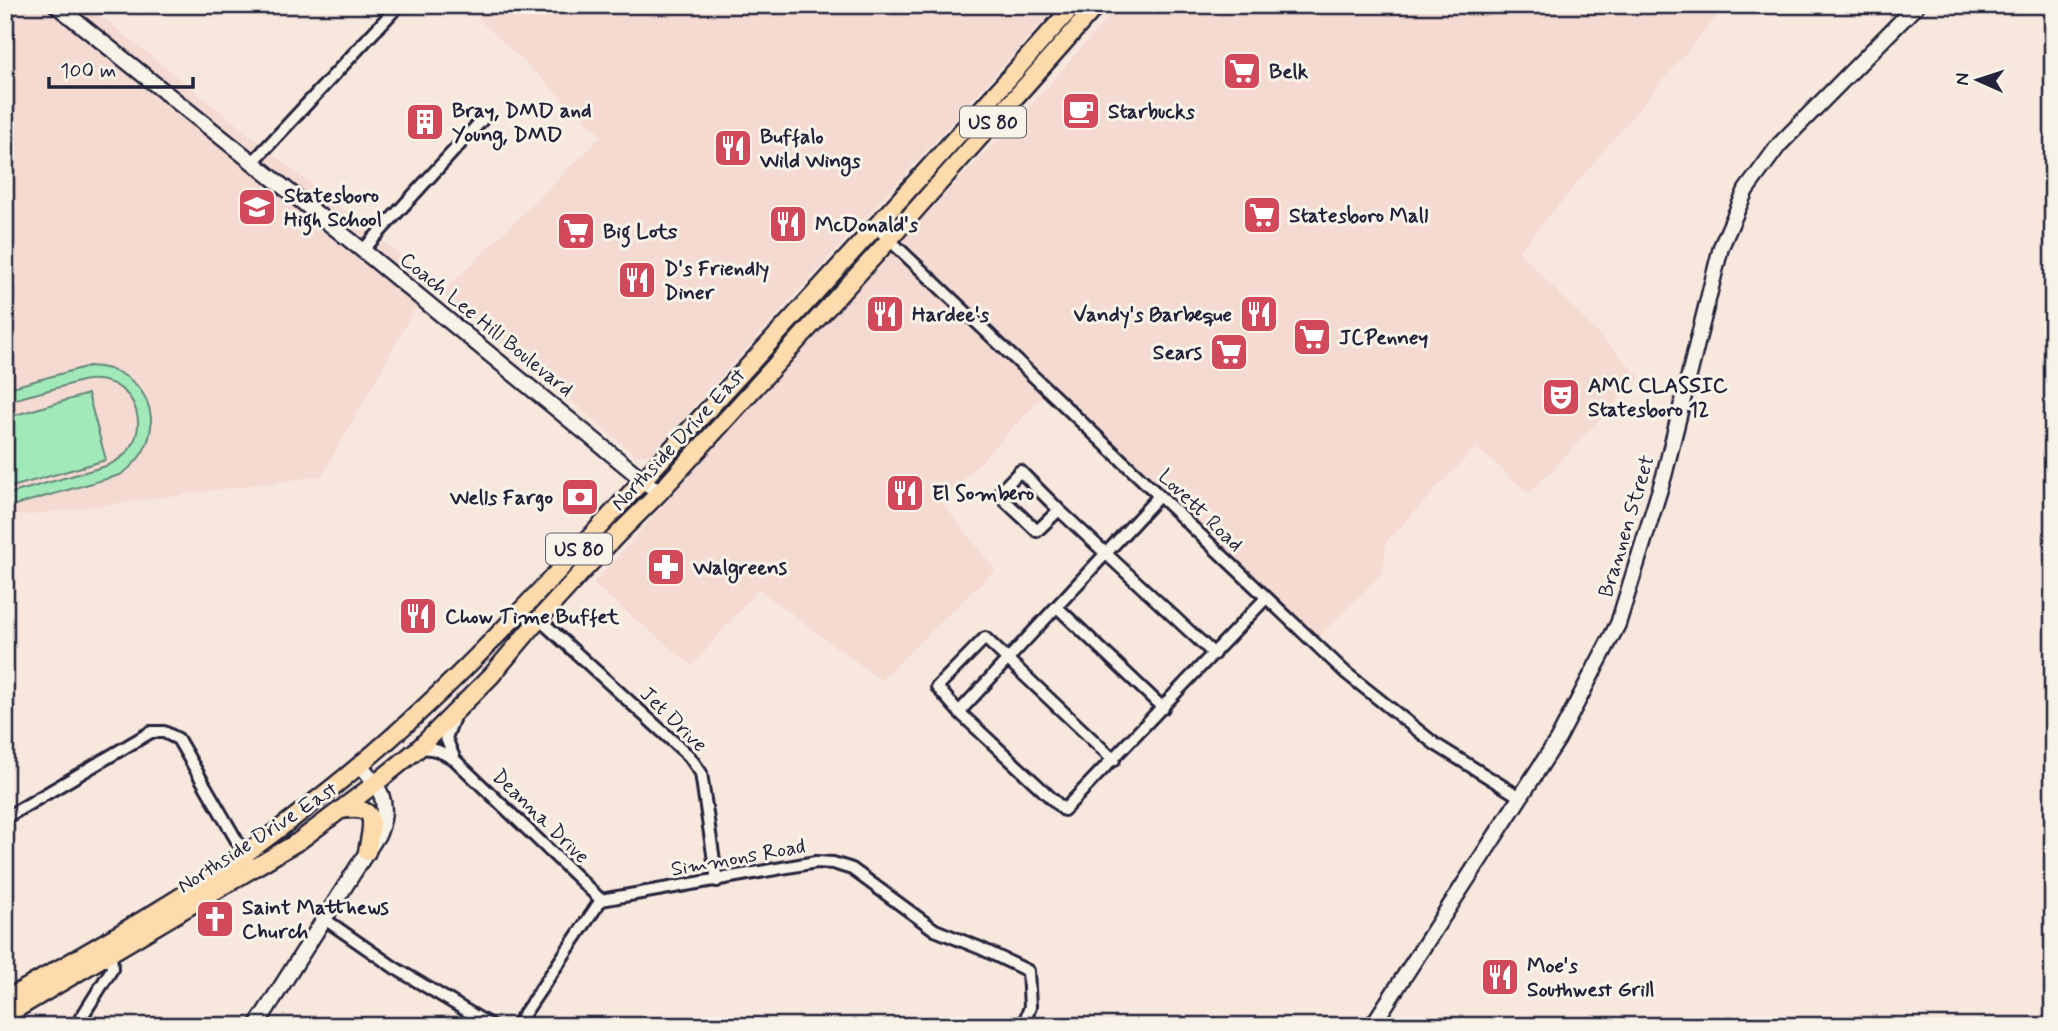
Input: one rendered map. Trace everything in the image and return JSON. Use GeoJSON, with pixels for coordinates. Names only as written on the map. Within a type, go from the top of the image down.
{"type":"FeatureCollection","features":[{"type":"Feature","properties":{"kind":"main road","name":"Northside Drive East"},"geometry":{"type":"LineString","coordinates":[[248,862],[398,733],[475,660],[876,227],[1074,5]]}},
{"type":"Feature","properties":{"kind":"main road","name":"Northside Drive East"},"geometry":{"type":"LineString","coordinates":[[5,1016],[111,945],[248,862],[299,841],[418,749],[491,676],[539,619],[659,493],[890,240],[1097,5]]}},
{"type":"Feature","properties":{"kind":"main road"},"geometry":{"type":"LineString","coordinates":[[341,810],[360,808],[370,816],[372,823],[367,852]]}},
{"type":"Feature","properties":{"kind":"main road","name":"Northside Drive East"},"geometry":{"type":"LineString","coordinates":[[5,1000],[111,945]]}},
{"type":"Feature","properties":{"kind":"street","name":"Coach Lee Hill Boulevard"},"geometry":{"type":"LineString","coordinates":[[56,5],[363,250],[659,493]]}},
{"type":"Feature","properties":{"kind":"street"},"geometry":{"type":"LineString","coordinates":[[253,162],[400,5]]}},
{"type":"Feature","properties":{"kind":"street","name":"Brannen Street"},"geometry":{"type":"LineString","coordinates":[[1372,1026],[1558,738],[1618,624],[1664,476],[1721,247],[1746,190],[1779,145],[1917,5]]}},
{"type":"Feature","properties":{"kind":"street"},"geometry":{"type":"LineString","coordinates":[[363,250],[482,120]]}},
{"type":"Feature","properties":{"kind":"street","name":"Lovett Road"},"geometry":{"type":"LineString","coordinates":[[876,227],[1346,673],[1435,744],[1520,797]]}},
{"type":"Feature","properties":{"kind":"street"},"geometry":{"type":"LineString","coordinates":[[1059,510],[1037,531],[998,494],[1020,471],[1214,654]]}},
{"type":"Feature","properties":{"kind":"street"},"geometry":{"type":"LineString","coordinates":[[959,712],[1158,496]]}},
{"type":"Feature","properties":{"kind":"street"},"geometry":{"type":"LineString","coordinates":[[1114,760],[985,638],[937,687],[959,712],[1064,810],[1114,760],[1266,598]]}},
{"type":"Feature","properties":{"kind":"street"},"geometry":{"type":"LineString","coordinates":[[1057,607],[1163,708]]}},
{"type":"Feature","properties":{"kind":"street","name":"Jet Drive"},"geometry":{"type":"LineString","coordinates":[[539,619],[689,757],[701,773],[717,881]]}},
{"type":"Feature","properties":{"kind":"street"},"geometry":{"type":"LineString","coordinates":[[455,760],[446,738],[457,711]]}},
{"type":"Feature","properties":{"kind":"street"},"geometry":{"type":"LineString","coordinates":[[5,818],[151,732],[164,732],[178,739],[248,862]]}},
{"type":"Feature","properties":{"kind":"street","name":"Deanna Drive"},"geometry":{"type":"LineString","coordinates":[[418,749],[429,747],[455,760],[601,900]]}},
{"type":"Feature","properties":{"kind":"street"},"geometry":{"type":"LineString","coordinates":[[257,1026],[379,833],[384,815],[383,796],[376,783],[360,765]]}},
{"type":"Feature","properties":{"kind":"street","name":"Simmons Road"},"geometry":{"type":"LineString","coordinates":[[601,900],[816,862],[832,863],[852,869],[935,930],[980,947],[1028,971],[1030,1007],[1023,1026]]}},
{"type":"Feature","properties":{"kind":"street"},"geometry":{"type":"LineString","coordinates":[[516,1026],[601,900]]}},
{"type":"Feature","properties":{"kind":"street"},"geometry":{"type":"LineString","coordinates":[[323,918],[398,970],[492,1026]]}},
{"type":"Feature","properties":{"kind":"street"},"geometry":{"type":"LineString","coordinates":[[95,1026],[79,1022],[112,969],[111,945]]}},
{"type":"Feature","properties":{"kind":"shaded area"},"geometry":{"type":"Polygon","coordinates":[[[5,5],[87,5],[431,280],[322,476],[29,515],[5,515],[5,5]]]}},
{"type":"Feature","properties":{"kind":"shaded area"},"geometry":{"type":"Polygon","coordinates":[[[464,5],[1058,5],[651,454],[636,456],[443,292],[602,136],[464,5]]]}},
{"type":"Feature","properties":{"kind":"shaded area"},"geometry":{"type":"Polygon","coordinates":[[[1119,5],[1726,5],[1519,252],[1640,377],[1529,494],[1476,447],[1386,542],[1383,572],[1313,643],[1048,391],[942,502],[995,570],[881,680],[758,589],[692,666],[593,584],[878,264],[1032,104],[1119,5]]]}},
{"type":"Feature","properties":{"kind":"green space"},"geometry":{"type":"Polygon","coordinates":[[[89,366],[111,370],[129,379],[142,392],[149,408],[151,425],[147,443],[137,460],[120,475],[5,508],[5,495],[106,466],[123,456],[134,442],[138,427],[130,398],[118,387],[102,381],[82,381],[5,402],[5,389],[89,366]]]}},
{"type":"Feature","properties":{"kind":"green space"},"geometry":{"type":"Polygon","coordinates":[[[88,394],[106,460],[5,489],[5,418],[88,394]]]}},
{"type":"Feature","properties":{"kind":"place","name":"Belk"},"geometry":{"type":"Point","coordinates":[1242,71]}},
{"type":"Feature","properties":{"kind":"place","name":"Starbucks"},"geometry":{"type":"Point","coordinates":[1081,111]}},
{"type":"Feature","properties":{"kind":"place","name":"Bray, DMD and Young, DMD"},"geometry":{"type":"Point","coordinates":[425,122]}},
{"type":"Feature","properties":{"kind":"place","name":"Buffalo Wild Wings"},"geometry":{"type":"Point","coordinates":[733,148]}},
{"type":"Feature","properties":{"kind":"place","name":"Statesboro High School"},"geometry":{"type":"Point","coordinates":[257,207]}},
{"type":"Feature","properties":{"kind":"place","name":"Statesboro Mall"},"geometry":{"type":"Point","coordinates":[1262,215]}},
{"type":"Feature","properties":{"kind":"place","name":"McDonald's"},"geometry":{"type":"Point","coordinates":[788,224]}},
{"type":"Feature","properties":{"kind":"place","name":"Big Lots"},"geometry":{"type":"Point","coordinates":[576,231]}},
{"type":"Feature","properties":{"kind":"place","name":"D's Friendly Diner"},"geometry":{"type":"Point","coordinates":[637,280]}},
{"type":"Feature","properties":{"kind":"place","name":"Hardee's"},"geometry":{"type":"Point","coordinates":[885,314]}},
{"type":"Feature","properties":{"kind":"place","name":"Vandy's Barbeque"},"geometry":{"type":"Point","coordinates":[1259,314]}},
{"type":"Feature","properties":{"kind":"place","name":"JCPenney"},"geometry":{"type":"Point","coordinates":[1312,337]}},
{"type":"Feature","properties":{"kind":"place","name":"Sears"},"geometry":{"type":"Point","coordinates":[1229,352]}},
{"type":"Feature","properties":{"kind":"place","name":"AMC CLASSIC Statesboro 12"},"geometry":{"type":"Point","coordinates":[1561,397]}},
{"type":"Feature","properties":{"kind":"place","name":"El Sombero"},"geometry":{"type":"Point","coordinates":[905,493]}},
{"type":"Feature","properties":{"kind":"place","name":"Wells Fargo"},"geometry":{"type":"Point","coordinates":[580,497]}},
{"type":"Feature","properties":{"kind":"place","name":"Walgreens"},"geometry":{"type":"Point","coordinates":[666,567]}},
{"type":"Feature","properties":{"kind":"place","name":"Chow Time Buffet"},"geometry":{"type":"Point","coordinates":[418,616]}},
{"type":"Feature","properties":{"kind":"place","name":"Saint Matthews Church"},"geometry":{"type":"Point","coordinates":[215,919]}},
{"type":"Feature","properties":{"kind":"place","name":"Moe's Southwest Grill"},"geometry":{"type":"Point","coordinates":[1500,977]}}]}
